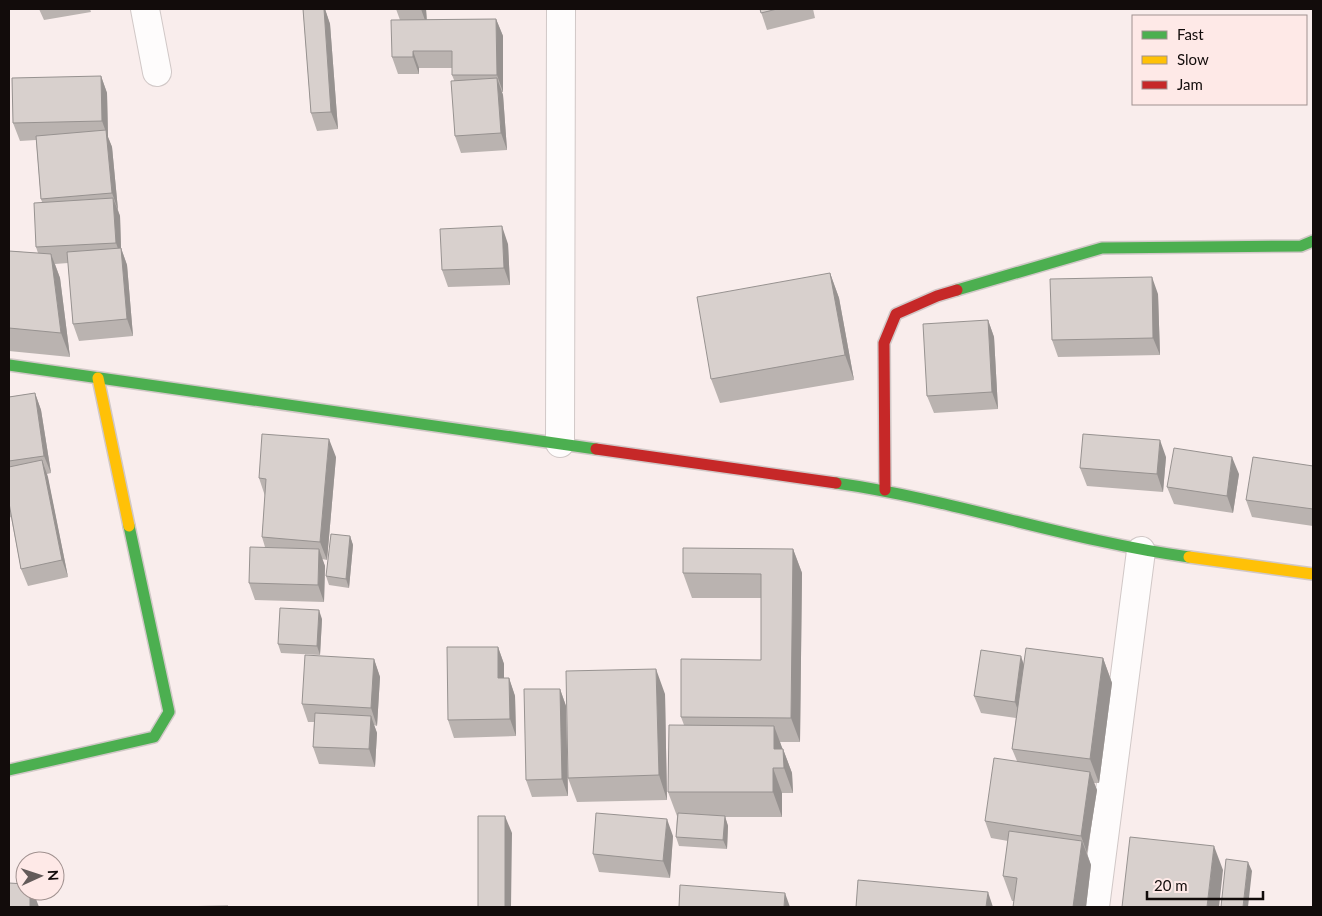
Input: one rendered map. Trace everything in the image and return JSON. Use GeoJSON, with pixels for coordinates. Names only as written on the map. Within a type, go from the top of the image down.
{"type":"FeatureCollection","features":[{"type":"Feature","properties":{"kind":"street"},"geometry":{"type":"LineString","coordinates":[[145,9],[157,72]]}},
{"type":"Feature","properties":{"kind":"street"},"geometry":{"type":"LineString","coordinates":[[560,443],[561,9]]}},
{"type":"Feature","properties":{"kind":"street"},"geometry":{"type":"LineString","coordinates":[[886,490],[884,343],[896,314],[937,296],[1102,248],[1301,246],[1313,242]]}},
{"type":"Feature","properties":{"kind":"street"},"geometry":{"type":"LineString","coordinates":[[9,365],[886,490],[1141,552],[1313,574]]}},
{"type":"Feature","properties":{"kind":"street"},"geometry":{"type":"LineString","coordinates":[[9,770],[154,737],[169,712],[98,378]]}},
{"type":"Feature","properties":{"kind":"street"},"geometry":{"type":"LineString","coordinates":[[1094,907],[1141,552]]}},
{"type":"Feature","properties":{"kind":"building"},"geometry":{"type":"Polygon","coordinates":[[[303,9],[324,9],[331,112],[311,113],[303,9]]]}},
{"type":"Feature","properties":{"kind":"building"},"geometry":{"type":"Polygon","coordinates":[[[760,9],[777,9],[761,13],[760,9]]]}},
{"type":"Feature","properties":{"kind":"building"},"geometry":{"type":"Polygon","coordinates":[[[496,19],[497,75],[452,75],[452,51],[413,51],[413,57],[392,57],[391,20],[496,19]]]}},
{"type":"Feature","properties":{"kind":"building"},"geometry":{"type":"Polygon","coordinates":[[[101,76],[102,121],[13,123],[12,78],[101,76]]]}},
{"type":"Feature","properties":{"kind":"building"},"geometry":{"type":"Polygon","coordinates":[[[497,78],[501,133],[455,136],[451,81],[497,78]]]}},
{"type":"Feature","properties":{"kind":"building"},"geometry":{"type":"Polygon","coordinates":[[[106,130],[112,193],[41,199],[36,136],[106,130]]]}},
{"type":"Feature","properties":{"kind":"building"},"geometry":{"type":"Polygon","coordinates":[[[113,198],[116,243],[36,247],[34,203],[113,198]]]}},
{"type":"Feature","properties":{"kind":"building"},"geometry":{"type":"Polygon","coordinates":[[[502,226],[504,268],[442,270],[440,229],[502,226]]]}},
{"type":"Feature","properties":{"kind":"building"},"geometry":{"type":"Polygon","coordinates":[[[121,248],[127,319],[73,324],[67,252],[121,248]]]}},
{"type":"Feature","properties":{"kind":"building"},"geometry":{"type":"Polygon","coordinates":[[[9,251],[51,254],[61,333],[9,328],[9,251]]]}},
{"type":"Feature","properties":{"kind":"building"},"geometry":{"type":"Polygon","coordinates":[[[830,273],[845,355],[711,379],[697,297],[830,273]]]}},
{"type":"Feature","properties":{"kind":"building"},"geometry":{"type":"Polygon","coordinates":[[[1152,277],[1153,338],[1052,340],[1050,279],[1152,277]]]}},
{"type":"Feature","properties":{"kind":"building"},"geometry":{"type":"Polygon","coordinates":[[[988,320],[992,392],[927,396],[923,324],[988,320]]]}},
{"type":"Feature","properties":{"kind":"building"},"geometry":{"type":"Polygon","coordinates":[[[35,393],[44,456],[9,461],[9,397],[35,393]]]}},
{"type":"Feature","properties":{"kind":"building"},"geometry":{"type":"Polygon","coordinates":[[[262,434],[329,439],[320,542],[262,537],[266,479],[259,478],[262,434]]]}},
{"type":"Feature","properties":{"kind":"building"},"geometry":{"type":"Polygon","coordinates":[[[1083,434],[1160,440],[1157,474],[1080,468],[1083,434]]]}},
{"type":"Feature","properties":{"kind":"building"},"geometry":{"type":"Polygon","coordinates":[[[1174,448],[1232,457],[1227,496],[1167,487],[1174,448]]]}},
{"type":"Feature","properties":{"kind":"building"},"geometry":{"type":"Polygon","coordinates":[[[1253,457],[1313,466],[1313,509],[1246,500],[1253,457]]]}},
{"type":"Feature","properties":{"kind":"building"},"geometry":{"type":"Polygon","coordinates":[[[42,460],[62,560],[21,569],[9,503],[9,467],[42,460]]]}},
{"type":"Feature","properties":{"kind":"building"},"geometry":{"type":"Polygon","coordinates":[[[331,534],[350,536],[346,579],[326,576],[331,534]]]}},
{"type":"Feature","properties":{"kind":"building"},"geometry":{"type":"Polygon","coordinates":[[[250,547],[319,549],[318,585],[249,583],[250,547]]]}},
{"type":"Feature","properties":{"kind":"building"},"geometry":{"type":"Polygon","coordinates":[[[683,548],[793,549],[791,718],[681,717],[681,659],[761,660],[761,574],[683,573],[683,548]]]}},
{"type":"Feature","properties":{"kind":"building"},"geometry":{"type":"Polygon","coordinates":[[[280,608],[319,610],[317,646],[278,644],[280,608]]]}},
{"type":"Feature","properties":{"kind":"building"},"geometry":{"type":"Polygon","coordinates":[[[447,647],[498,647],[498,678],[509,678],[510,719],[448,720],[447,647]]]}},
{"type":"Feature","properties":{"kind":"building"},"geometry":{"type":"Polygon","coordinates":[[[1026,648],[1103,658],[1090,759],[1012,749],[1026,648]]]}},
{"type":"Feature","properties":{"kind":"building"},"geometry":{"type":"Polygon","coordinates":[[[981,650],[1021,656],[1015,702],[974,696],[981,650]]]}},
{"type":"Feature","properties":{"kind":"building"},"geometry":{"type":"Polygon","coordinates":[[[305,655],[374,659],[371,708],[302,704],[305,655]]]}},
{"type":"Feature","properties":{"kind":"building"},"geometry":{"type":"Polygon","coordinates":[[[656,669],[659,775],[568,778],[566,671],[656,669]]]}},
{"type":"Feature","properties":{"kind":"building"},"geometry":{"type":"Polygon","coordinates":[[[524,689],[560,689],[562,779],[526,780],[524,689]]]}},
{"type":"Feature","properties":{"kind":"building"},"geometry":{"type":"Polygon","coordinates":[[[315,713],[371,716],[369,749],[313,747],[315,713]]]}},
{"type":"Feature","properties":{"kind":"building"},"geometry":{"type":"Polygon","coordinates":[[[669,725],[774,726],[774,749],[783,749],[784,768],[773,768],[773,792],[668,792],[669,725]]]}},
{"type":"Feature","properties":{"kind":"building"},"geometry":{"type":"Polygon","coordinates":[[[994,758],[1090,772],[1081,836],[985,821],[994,758]]]}},
{"type":"Feature","properties":{"kind":"building"},"geometry":{"type":"Polygon","coordinates":[[[596,813],[667,819],[663,861],[593,854],[596,813]]]}},
{"type":"Feature","properties":{"kind":"building"},"geometry":{"type":"Polygon","coordinates":[[[678,813],[725,816],[723,840],[676,837],[678,813]]]}},
{"type":"Feature","properties":{"kind":"building"},"geometry":{"type":"Polygon","coordinates":[[[478,816],[505,816],[505,907],[478,907],[478,816]]]}},
{"type":"Feature","properties":{"kind":"building"},"geometry":{"type":"Polygon","coordinates":[[[1009,831],[1082,841],[1073,907],[1013,907],[1017,878],[1003,876],[1009,831]]]}},
{"type":"Feature","properties":{"kind":"building"},"geometry":{"type":"Polygon","coordinates":[[[1130,837],[1214,846],[1207,907],[1122,907],[1130,837]]]}},
{"type":"Feature","properties":{"kind":"building"},"geometry":{"type":"Polygon","coordinates":[[[1226,859],[1248,862],[1243,907],[1221,907],[1226,859]]]}},
{"type":"Feature","properties":{"kind":"building"},"geometry":{"type":"Polygon","coordinates":[[[858,880],[988,892],[986,907],[856,907],[858,880]]]}},
{"type":"Feature","properties":{"kind":"building"},"geometry":{"type":"Polygon","coordinates":[[[9,883],[15,883],[15,901],[30,901],[30,907],[9,907],[9,883]]]}},
{"type":"Feature","properties":{"kind":"building"},"geometry":{"type":"Polygon","coordinates":[[[680,885],[785,893],[784,907],[679,907],[680,885]]]}},
{"type":"Feature","properties":{"kind":"building"},"geometry":{"type":"Polygon","coordinates":[[[228,906],[228,907],[168,907],[228,906]]]}},
{"type":"Feature","properties":{"kind":"traffic: fast"},"geometry":{"type":"LineString","coordinates":[[957,290],[1102,248],[1301,246],[1313,241]]}},
{"type":"Feature","properties":{"kind":"traffic: fast"},"geometry":{"type":"LineString","coordinates":[[9,365],[596,449]]}},
{"type":"Feature","properties":{"kind":"traffic: fast"},"geometry":{"type":"LineString","coordinates":[[836,483],[925,499],[1100,541],[1189,557]]}},
{"type":"Feature","properties":{"kind":"traffic: fast"},"geometry":{"type":"LineString","coordinates":[[9,770],[154,737],[169,712],[129,526]]}},
{"type":"Feature","properties":{"kind":"traffic: slow"},"geometry":{"type":"LineString","coordinates":[[98,378],[129,526]]}},
{"type":"Feature","properties":{"kind":"traffic: slow"},"geometry":{"type":"LineString","coordinates":[[1189,557],[1313,574]]}},
{"type":"Feature","properties":{"kind":"traffic: jam"},"geometry":{"type":"LineString","coordinates":[[885,490],[884,343],[896,314],[937,296],[957,290]]}},
{"type":"Feature","properties":{"kind":"traffic: jam"},"geometry":{"type":"LineString","coordinates":[[596,449],[836,483]]}}]}
